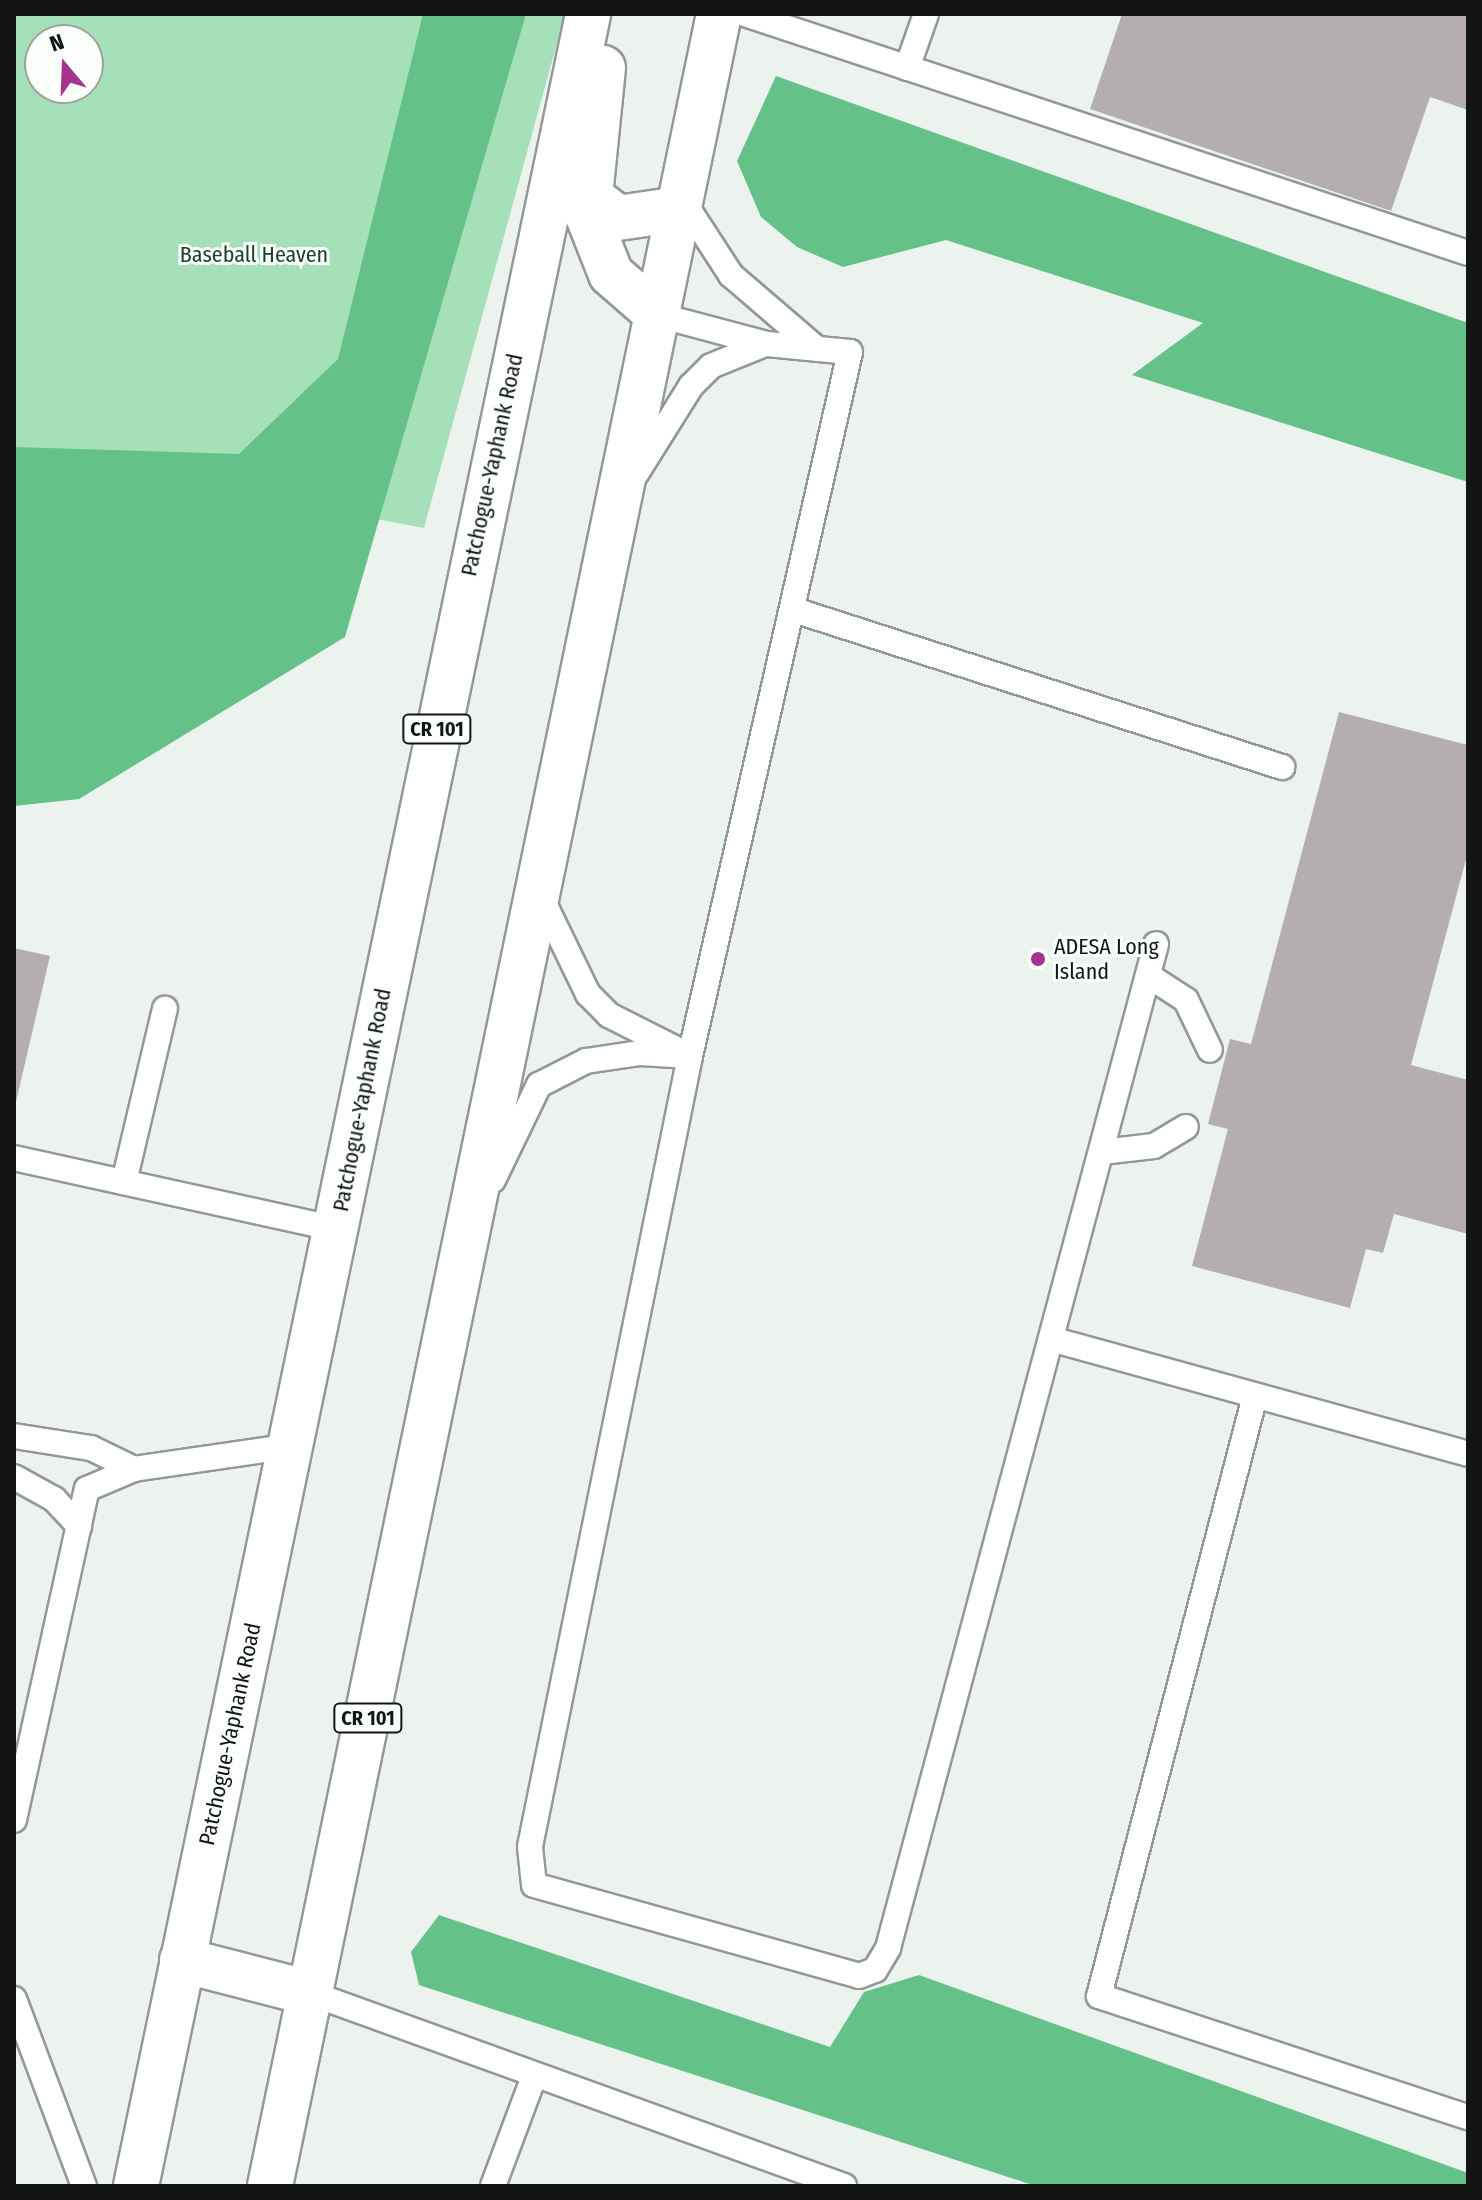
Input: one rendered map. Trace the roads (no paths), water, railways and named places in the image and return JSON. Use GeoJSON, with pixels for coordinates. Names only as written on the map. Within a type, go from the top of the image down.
{"type":"FeatureCollection","features":[{"type":"Feature","properties":{"kind":"main road","name":"Patchogue-Yaphank Road"},"geometry":{"type":"LineString","coordinates":[[136,2186],[588,14]]}},
{"type":"Feature","properties":{"kind":"main road"},"geometry":{"type":"LineString","coordinates":[[610,14],[589,196],[597,249],[611,274],[658,315]]}},
{"type":"Feature","properties":{"kind":"main road","name":"CR 101"},"geometry":{"type":"LineString","coordinates":[[270,2186],[541,895],[719,14]]}},
{"type":"Feature","properties":{"kind":"main road"},"geometry":{"type":"LineString","coordinates":[[589,196],[618,218],[680,204]]}},
{"type":"Feature","properties":{"kind":"main road"},"geometry":{"type":"LineString","coordinates":[[182,1960],[310,1993]]}},
{"type":"Feature","properties":{"kind":"lane"},"geometry":{"type":"LineString","coordinates":[[745,14],[1468,253]]}},
{"type":"Feature","properties":{"kind":"lane"},"geometry":{"type":"LineString","coordinates":[[907,68],[926,14]]}},
{"type":"Feature","properties":{"kind":"lane"},"geometry":{"type":"LineString","coordinates":[[680,204],[727,270],[817,349]]}},
{"type":"Feature","properties":{"kind":"lane"},"geometry":{"type":"LineString","coordinates":[[658,315],[767,344],[850,352],[794,610],[690,1056],[530,1847],[534,1885],[859,1976],[875,1970],[888,1948],[1156,944]]}},
{"type":"Feature","properties":{"kind":"lane"},"geometry":{"type":"LineString","coordinates":[[618,504],[691,386],[711,366],[767,344]]}},
{"type":"Feature","properties":{"kind":"lane"},"geometry":{"type":"LineString","coordinates":[[794,610],[1282,767]]}},
{"type":"Feature","properties":{"kind":"lane"},"geometry":{"type":"LineString","coordinates":[[541,895],[588,994],[609,1015],[690,1056]]}},
{"type":"Feature","properties":{"kind":"lane"},"geometry":{"type":"LineString","coordinates":[[1149,976],[1186,1000],[1210,1050]]}},
{"type":"Feature","properties":{"kind":"lane"},"geometry":{"type":"LineString","coordinates":[[124,1182],[165,1009]]}},
{"type":"Feature","properties":{"kind":"lane"},"geometry":{"type":"LineString","coordinates":[[471,1225],[539,1085],[586,1061],[640,1053],[690,1056]]}},
{"type":"Feature","properties":{"kind":"lane"},"geometry":{"type":"LineString","coordinates":[[1102,1152],[1154,1146],[1186,1127]]}},
{"type":"Feature","properties":{"kind":"lane"},"geometry":{"type":"LineString","coordinates":[[14,1158],[336,1229]]}},
{"type":"Feature","properties":{"kind":"lane"},"geometry":{"type":"LineString","coordinates":[[1051,1339],[1468,1454]]}},
{"type":"Feature","properties":{"kind":"lane"},"geometry":{"type":"LineString","coordinates":[[1255,1396],[1099,1996],[1468,2117]]}},
{"type":"Feature","properties":{"kind":"lane"},"geometry":{"type":"LineString","coordinates":[[14,1436],[91,1448],[134,1469]]}},
{"type":"Feature","properties":{"kind":"lane"},"geometry":{"type":"LineString","coordinates":[[14,1820],[87,1489],[134,1469],[291,1446]]}},
{"type":"Feature","properties":{"kind":"lane"},"geometry":{"type":"LineString","coordinates":[[14,1477],[54,1499],[79,1526]]}},
{"type":"Feature","properties":{"kind":"lane"},"geometry":{"type":"LineString","coordinates":[[310,1993],[533,2079],[844,2186]]}},
{"type":"Feature","properties":{"kind":"lane"},"geometry":{"type":"LineString","coordinates":[[14,1999],[84,2186]]}},
{"type":"Feature","properties":{"kind":"lane"},"geometry":{"type":"LineString","coordinates":[[493,2186],[533,2079]]}},
{"type":"Feature","properties":{"kind":"place","name":"ADESA Long Island"},"geometry":{"type":"Point","coordinates":[1038,959]}},
{"type":"Feature","properties":{"kind":"park label","name":"Baseball Heaven"},"geometry":{"type":"Point","coordinates":[254,255]}}]}
